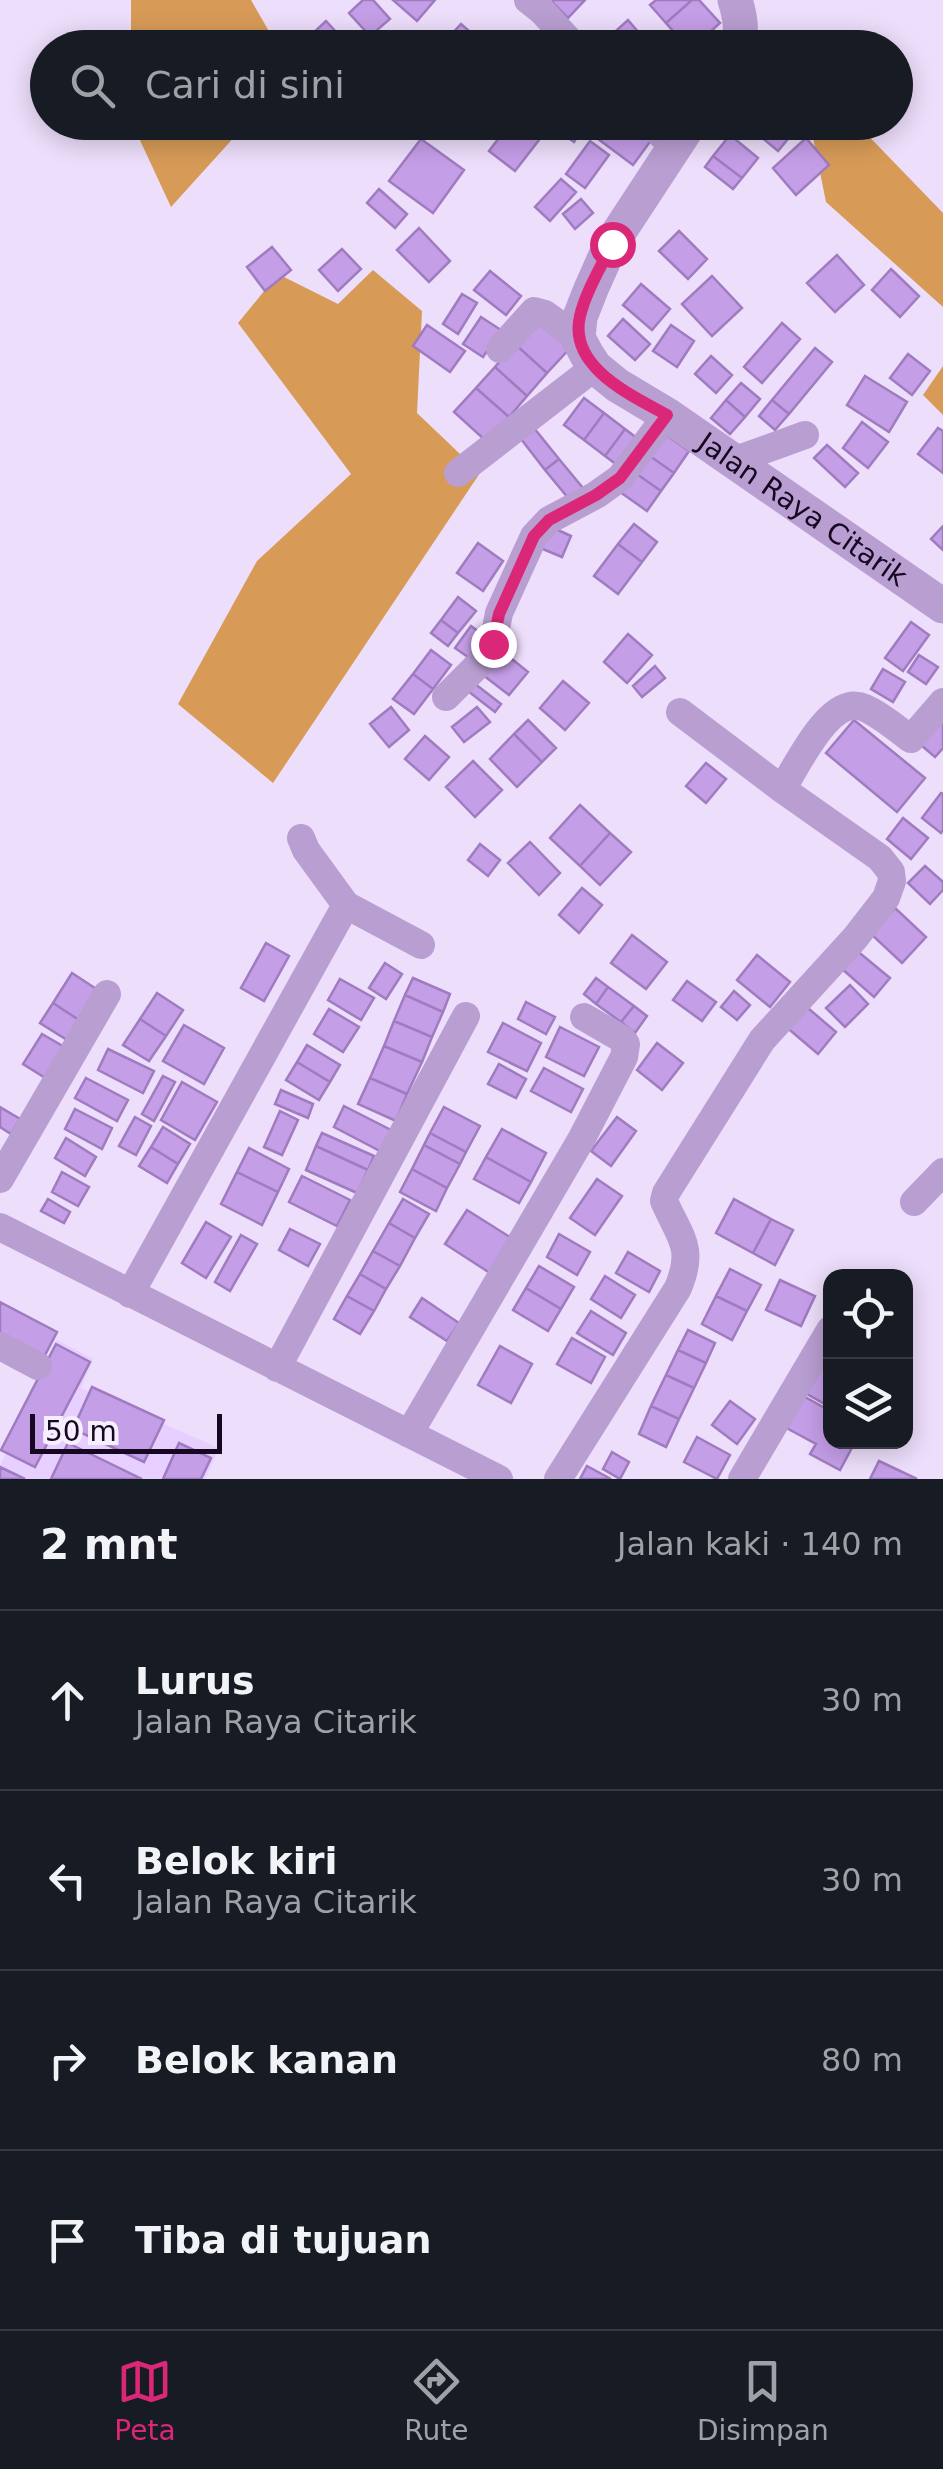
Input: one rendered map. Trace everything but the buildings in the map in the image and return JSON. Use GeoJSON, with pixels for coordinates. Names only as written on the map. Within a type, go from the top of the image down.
{"type":"FeatureCollection","features":[{"type":"Feature","properties":{"kind":"street"},"geometry":{"type":"LineString","coordinates":[[528,0],[559,30]]}},
{"type":"Feature","properties":{"kind":"street"},"geometry":{"type":"LineString","coordinates":[[734,0],[740,30]]}},
{"type":"Feature","properties":{"kind":"street"},"geometry":{"type":"LineString","coordinates":[[586,353],[580,316],[612,244],[679,140]]}},
{"type":"Feature","properties":{"kind":"street"},"geometry":{"type":"LineString","coordinates":[[500,349],[534,311],[544,314],[586,353]]}},
{"type":"Feature","properties":{"kind":"street"},"geometry":{"type":"LineString","coordinates":[[458,473],[586,353]]}},
{"type":"Feature","properties":{"kind":"street","name":"Jalan Raya Citarik"},"geometry":{"type":"LineString","coordinates":[[586,353],[635,398],[667,415],[943,606]]}},
{"type":"Feature","properties":{"kind":"street"},"geometry":{"type":"LineString","coordinates":[[446,697],[493,644],[499,614],[534,536],[549,520],[620,478],[667,415]]}},
{"type":"Feature","properties":{"kind":"street"},"geometry":{"type":"LineString","coordinates":[[733,461],[805,435]]}},
{"type":"Feature","properties":{"kind":"street"},"geometry":{"type":"LineString","coordinates":[[782,790],[823,724],[838,708],[852,704],[866,708],[911,739],[943,702]]}},
{"type":"Feature","properties":{"kind":"street"},"geometry":{"type":"LineString","coordinates":[[558,1479],[678,1288],[686,1268],[688,1250],[664,1201],[666,1193],[762,1040],[855,938],[886,898],[892,881],[891,872],[880,858],[680,712]]}},
{"type":"Feature","properties":{"kind":"street"},"geometry":{"type":"LineString","coordinates":[[301,838],[346,906],[421,945]]}},
{"type":"Feature","properties":{"kind":"street"},"geometry":{"type":"LineString","coordinates":[[130,1294],[346,906]]}},
{"type":"Feature","properties":{"kind":"street"},"geometry":{"type":"LineString","coordinates":[[0,1178],[107,994]]}},
{"type":"Feature","properties":{"kind":"street"},"geometry":{"type":"LineString","coordinates":[[277,1368],[466,1016]]}},
{"type":"Feature","properties":{"kind":"street"},"geometry":{"type":"LineString","coordinates":[[409,1434],[582,1138],[624,1056],[626,1044],[622,1039],[584,1016]]}},
{"type":"Feature","properties":{"kind":"street"},"geometry":{"type":"LineString","coordinates":[[914,1202],[943,1172]]}},
{"type":"Feature","properties":{"kind":"street"},"geometry":{"type":"LineString","coordinates":[[0,1227],[499,1479]]}},
{"type":"Feature","properties":{"kind":"street"},"geometry":{"type":"LineString","coordinates":[[742,1479],[823,1342]]}},
{"type":"Feature","properties":{"kind":"street"},"geometry":{"type":"LineString","coordinates":[[0,1346],[38,1366]]}},
{"type":"Feature","properties":{"kind":"shaded area"},"geometry":{"type":"Polygon","coordinates":[[[131,0],[251,0],[268,30],[131,30],[131,0]]]}},
{"type":"Feature","properties":{"kind":"shaded area"},"geometry":{"type":"Polygon","coordinates":[[[140,140],[232,140],[171,207],[140,140]]]}},
{"type":"Feature","properties":{"kind":"shaded area"},"geometry":{"type":"Polygon","coordinates":[[[813,140],[872,140],[943,213],[943,307],[826,202],[813,140]]]}},
{"type":"Feature","properties":{"kind":"shaded area"},"geometry":{"type":"Polygon","coordinates":[[[373,270],[422,311],[417,413],[480,473],[273,783],[178,704],[257,561],[351,474],[238,323],[278,274],[338,304],[373,270]]]}},
{"type":"Feature","properties":{"kind":"shaded area"},"geometry":{"type":"Polygon","coordinates":[[[943,366],[943,415],[923,395],[943,366]]]}},
{"type":"Feature","properties":{"kind":"shaded area"},"geometry":{"type":"Polygon","coordinates":[[[57,1340],[93,1359],[81,1388],[219,1448],[205,1479],[0,1479],[0,1466],[57,1340]]]}},
{"type":"Feature","properties":{"kind":"route"},"geometry":{"type":"LineString","coordinates":[[493,644],[499,614],[534,536],[549,520],[620,478],[667,415],[635,398],[595,368],[578,338],[580,316],[612,244]]}}]}
